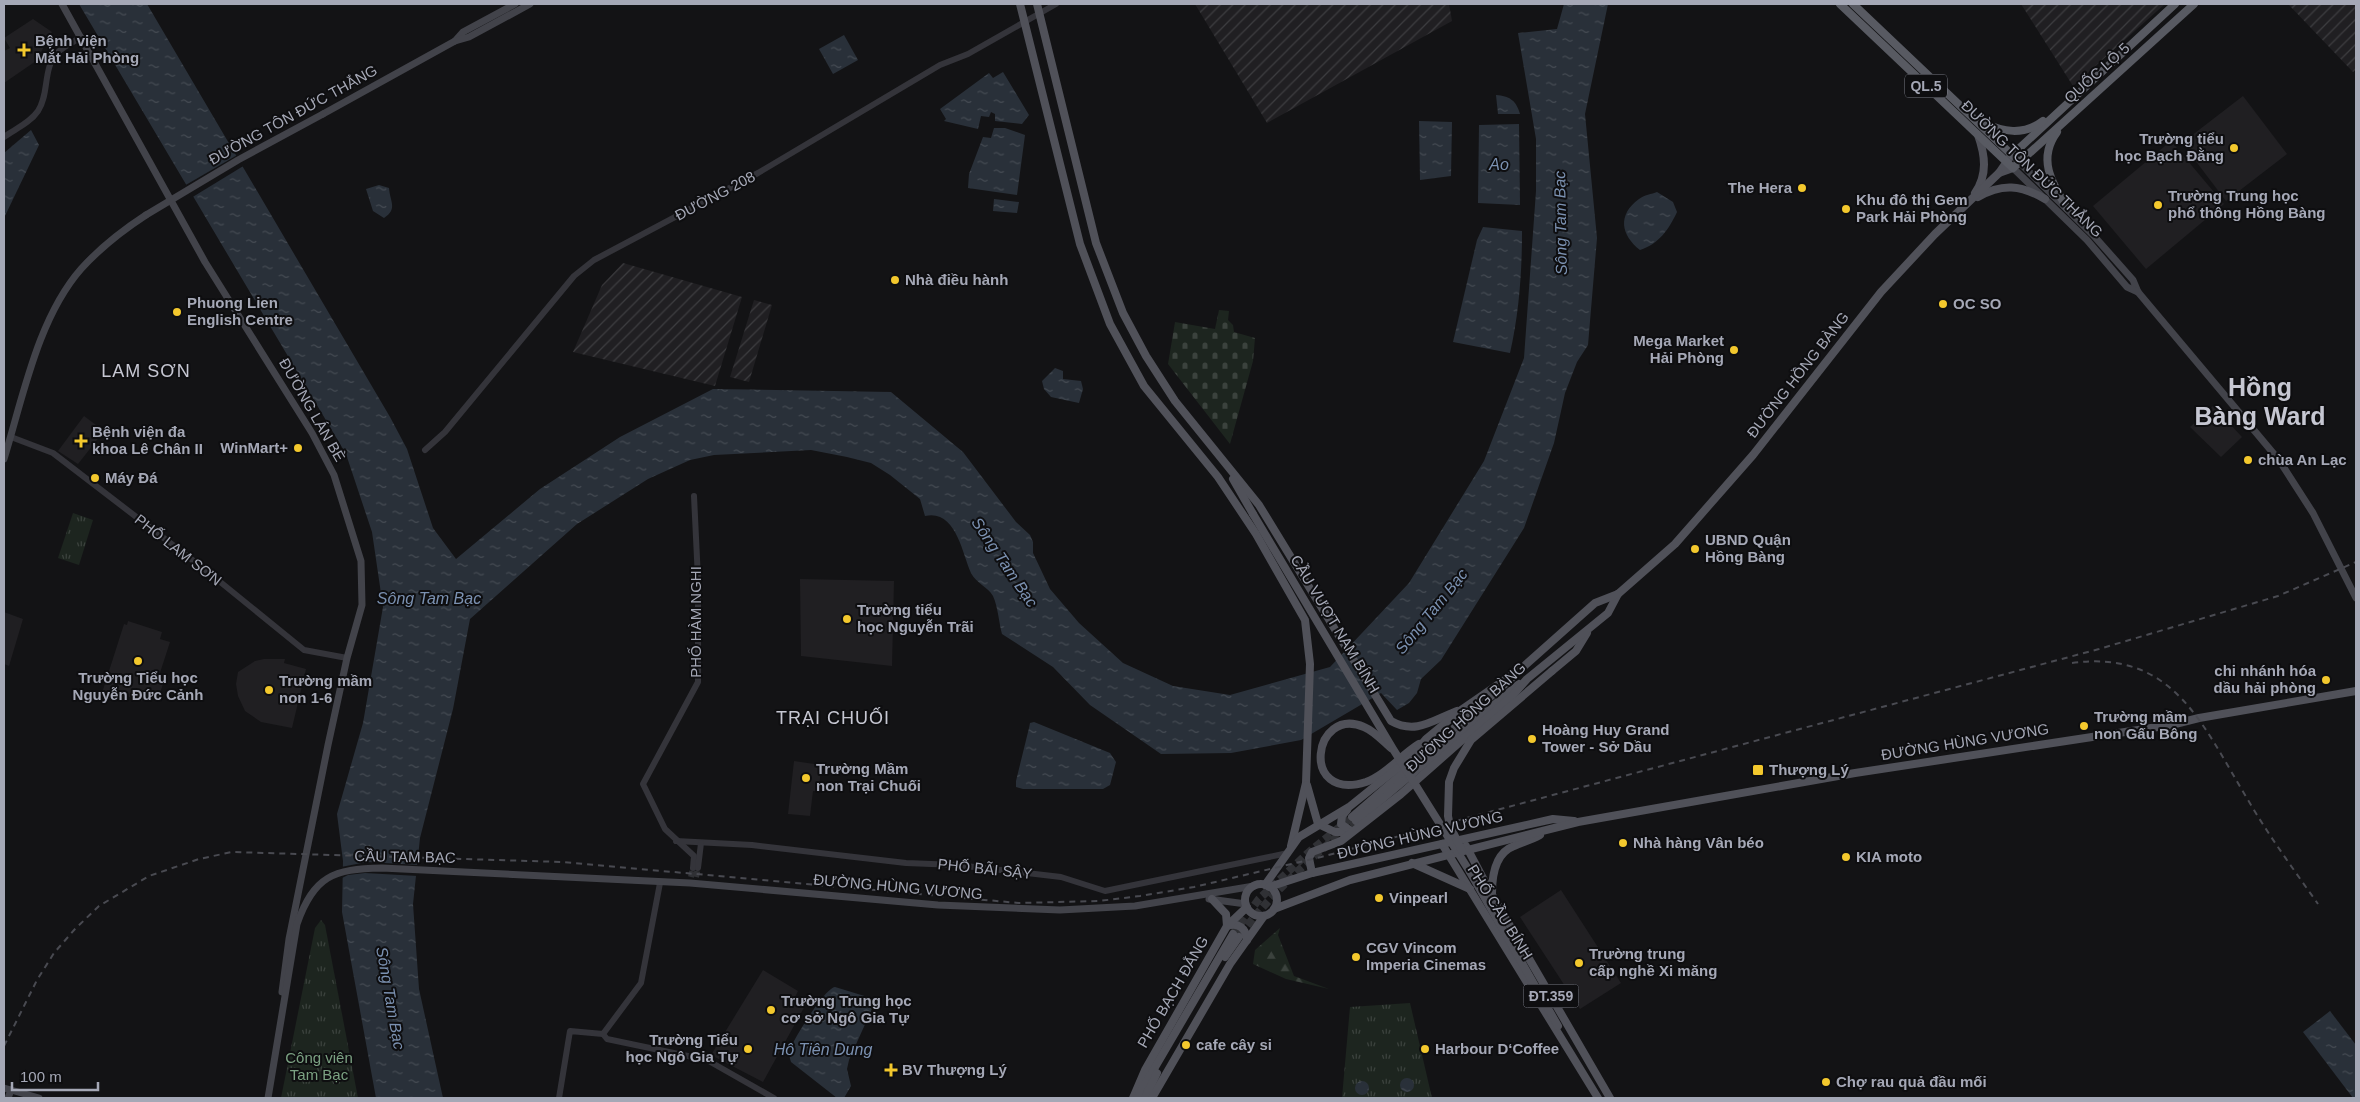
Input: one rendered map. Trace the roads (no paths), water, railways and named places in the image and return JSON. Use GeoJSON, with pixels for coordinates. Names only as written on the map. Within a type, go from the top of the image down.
{"type":"FeatureCollection","features":[{"type":"Feature","properties":{"kind":"highway","name":"ĐƯỜNG TÔN ĐỨC THẮNG"},"geometry":{"type":"LineString","coordinates":[[1840,4],[1978,133],[2009,158]]}},
{"type":"Feature","properties":{"kind":"highway","name":"ĐƯỜNG TÔN ĐỨC THẮNG"},"geometry":{"type":"LineString","coordinates":[[1853,4],[1974,119],[2016,165]]}},
{"type":"Feature","properties":{"kind":"highway","name":"QUỐC LỘ 5"},"geometry":{"type":"LineString","coordinates":[[2009,158],[2081,89],[2175,4]]}},
{"type":"Feature","properties":{"kind":"highway","name":"QUỐC LỘ 5"},"geometry":{"type":"LineString","coordinates":[[2016,165],[2194,4]]}},
{"type":"Feature","properties":{"kind":"highway"},"geometry":{"type":"LineString","coordinates":[[1974,119],[2007,132],[2030,129],[2041,123],[2081,89]]}},
{"type":"Feature","properties":{"kind":"highway"},"geometry":{"type":"LineString","coordinates":[[2067,208],[2050,180],[2046,166],[2047,156],[2060,127],[2090,99]]}},
{"type":"Feature","properties":{"kind":"main road","name":"ĐƯỜNG LÁN BÈ"},"geometry":{"type":"LineString","coordinates":[[62,4],[205,262],[312,433],[334,475],[361,561],[362,605],[347,658],[282,980],[283,1008]]}},
{"type":"Feature","properties":{"kind":"main road","name":"ĐƯỜNG TÔN ĐỨC THẮNG"},"geometry":{"type":"LineString","coordinates":[[455,41],[463,32],[515,4]]}},
{"type":"Feature","properties":{"kind":"main road","name":"ĐƯỜNG TÔN ĐỨC THẮNG"},"geometry":{"type":"LineString","coordinates":[[4,458],[43,335],[64,294],[81,269],[120,232],[238,160],[455,41],[469,37],[530,4]]}},
{"type":"Feature","properties":{"kind":"main road"},"geometry":{"type":"LineString","coordinates":[[1020,4],[1080,244],[1110,324],[1136,373],[1158,404],[1218,476],[1256,534],[1306,620],[1312,625],[1319,625],[1322,618],[1322,610]]}},
{"type":"Feature","properties":{"kind":"main road"},"geometry":{"type":"LineString","coordinates":[[1037,4],[1096,243],[1123,313],[1151,364],[1175,401],[1259,505],[1336,634],[1391,721],[1400,726],[1421,728],[1438,718],[1461,710]]}},
{"type":"Feature","properties":{"kind":"main road"},"geometry":{"type":"LineString","coordinates":[[1967,203],[1983,177],[1985,162],[1978,133]]}},
{"type":"Feature","properties":{"kind":"main road","name":"ĐƯỜNG HỒNG BÀNG"},"geometry":{"type":"LineString","coordinates":[[1267,886],[1299,837],[1349,807],[1410,758],[1426,739],[1461,710],[1522,668],[1595,603],[1618,594],[1675,544],[1753,455],[1882,292],[1998,173],[2009,158]]}},
{"type":"Feature","properties":{"kind":"main road","name":"ĐƯỜNG TÔN ĐỨC THẮNG"},"geometry":{"type":"LineString","coordinates":[[2016,165],[2045,199],[2087,240],[2127,287],[2138,292]]}},
{"type":"Feature","properties":{"kind":"main road","name":"ĐƯỜNG TÔN ĐỨC THẮNG"},"geometry":{"type":"LineString","coordinates":[[2016,165],[2067,208],[2133,280],[2138,292],[2279,460],[2313,513],[2356,598]]}},
{"type":"Feature","properties":{"kind":"main road","name":"ĐƯỜNG HỒNG BÀNG"},"geometry":{"type":"LineString","coordinates":[[1998,173],[2016,165]]}},
{"type":"Feature","properties":{"kind":"main road"},"geometry":{"type":"LineString","coordinates":[[1967,203],[1990,190],[2011,186],[2032,191],[2045,199]]}},
{"type":"Feature","properties":{"kind":"main road"},"geometry":{"type":"LineString","coordinates":[[1136,373],[1151,364]]}},
{"type":"Feature","properties":{"kind":"main road","name":"CẦU VƯỢT NAM BÍNH"},"geometry":{"type":"LineString","coordinates":[[1228,468],[1253,514],[1393,749],[1470,872],[1554,1016],[1566,1043]]}},
{"type":"Feature","properties":{"kind":"main road","name":"CẦU VƯỢT NAM BÍNH"},"geometry":{"type":"LineString","coordinates":[[1218,476],[1253,514]]}},
{"type":"Feature","properties":{"kind":"main road","name":"ĐƯỜNG HỒNG BÀNG"},"geometry":{"type":"LineString","coordinates":[[1312,873],[1308,858],[1312,852],[1341,841],[1401,794],[1512,696],[1527,679],[1608,613],[1618,594]]}},
{"type":"Feature","properties":{"kind":"main road"},"geometry":{"type":"LineString","coordinates":[[1289,850],[1306,783],[1310,664],[1306,620]]}},
{"type":"Feature","properties":{"kind":"main road"},"geometry":{"type":"LineString","coordinates":[[1470,872],[1450,826],[1448,816],[1449,782],[1454,768],[1471,740],[1576,650],[1591,628]]}},
{"type":"Feature","properties":{"kind":"main road"},"geometry":{"type":"LineString","coordinates":[[1522,668],[1501,689],[1354,819],[1508,691],[1527,679]]}},
{"type":"Feature","properties":{"kind":"main road","name":"ĐƯỜNG HÙNG VƯƠNG"},"geometry":{"type":"LineString","coordinates":[[1274,909],[1350,880],[1578,822],[1855,773],[2172,725],[2199,718],[2356,691]]}},
{"type":"Feature","properties":{"kind":"main road","name":"CẦU VƯỢT NAM BÍNH"},"geometry":{"type":"LineString","coordinates":[[1393,749],[1364,727],[1348,725],[1333,730],[1324,739],[1321,747],[1320,766],[1326,776],[1336,782],[1352,785],[1376,777],[1426,739]]}},
{"type":"Feature","properties":{"kind":"main road"},"geometry":{"type":"LineString","coordinates":[[1306,783],[1318,824],[1335,832],[1353,831]]}},
{"type":"Feature","properties":{"kind":"main road"},"geometry":{"type":"LineString","coordinates":[[1349,807],[1340,821],[1344,828],[1353,831]]}},
{"type":"Feature","properties":{"kind":"main road","name":"ĐƯỜNG HÙNG VƯƠNG"},"geometry":{"type":"LineString","coordinates":[[1267,886],[1312,873],[1553,819],[1578,822]]}},
{"type":"Feature","properties":{"kind":"main road"},"geometry":{"type":"LineString","coordinates":[[1492,895],[1493,872],[1504,853],[1512,846],[1532,840],[1547,830]]}},
{"type":"Feature","properties":{"kind":"main road","name":"PHỐ CẦU BÍNH"},"geometry":{"type":"LineString","coordinates":[[1463,840],[1492,895],[1610,1098]]}},
{"type":"Feature","properties":{"kind":"main road","name":"PHỐ CẦU BÍNH"},"geometry":{"type":"LineString","coordinates":[[1442,844],[1447,855],[1566,1043],[1598,1098]]}},
{"type":"Feature","properties":{"kind":"main road"},"geometry":{"type":"LineString","coordinates":[[1410,851],[1412,863],[1470,889]]}},
{"type":"Feature","properties":{"kind":"main road","name":"CẦU TAM BẠC"},"geometry":{"type":"LineString","coordinates":[[283,1008],[297,924],[303,906],[317,886],[340,871],[382,868],[599,879]]}},
{"type":"Feature","properties":{"kind":"main road","name":"ĐƯỜNG HÙNG VƯƠNG"},"geometry":{"type":"LineString","coordinates":[[599,879],[660,883],[693,880],[1006,909],[1060,910],[1134,906],[1254,886]]}},
{"type":"Feature","properties":{"kind":"main road"},"geometry":{"type":"LineString","coordinates":[[1137,1098],[1240,937],[1274,909],[1277,897],[1267,886],[1254,886],[1248,892],[1247,906],[1255,915],[1264,916]]}},
{"type":"Feature","properties":{"kind":"main road","name":"ĐƯỜNG HÙNG VƯƠNG"},"geometry":{"type":"LineString","coordinates":[[1194,897],[1247,906]]}},
{"type":"Feature","properties":{"kind":"main road"},"geometry":{"type":"LineString","coordinates":[[1145,1098],[1210,984],[1240,937],[1246,934],[1240,926],[1233,924],[1227,926],[1226,914],[1212,899]]}},
{"type":"Feature","properties":{"kind":"main road","name":"PHỐ BẠCH ĐẰNG"},"geometry":{"type":"LineString","coordinates":[[1133,1098],[1145,1070],[1227,926],[1247,906]]}},
{"type":"Feature","properties":{"kind":"main road"},"geometry":{"type":"LineString","coordinates":[[1152,1098],[1230,964],[1240,937]]}},
{"type":"Feature","properties":{"kind":"main road"},"geometry":{"type":"LineString","coordinates":[[268,1098],[283,1008]]}},
{"type":"Feature","properties":{"kind":"main road","name":"CẦU VƯỢT NAM BÍNH"},"geometry":{"type":"LineString","coordinates":[[1554,1016],[1572,1034]]}},
{"type":"Feature","properties":{"kind":"main road"},"geometry":{"type":"LineString","coordinates":[[8,1098],[7,1089],[39,1098]]}},
{"type":"Feature","properties":{"kind":"street","name":"ĐƯỜNG 208"},"geometry":{"type":"LineString","coordinates":[[425,450],[445,432],[574,276],[594,260],[758,173],[940,65],[968,54],[1056,4]]}},
{"type":"Feature","properties":{"kind":"street"},"geometry":{"type":"LineString","coordinates":[[4,137],[31,119],[38,111],[43,101],[49,67],[53,59],[59,52],[81,37]]}},
{"type":"Feature","properties":{"kind":"street","name":"PHỐ LAM SƠN"},"geometry":{"type":"LineString","coordinates":[[11,436],[53,453],[208,572],[304,650],[347,658]]}},
{"type":"Feature","properties":{"kind":"street","name":"PHỐ HÀM NGHI"},"geometry":{"type":"LineString","coordinates":[[694,496],[698,579],[698,682],[643,784],[665,829],[694,856],[695,868],[701,842]]}},
{"type":"Feature","properties":{"kind":"street","name":"PHỐ BÃI SẬY"},"geometry":{"type":"LineString","coordinates":[[676,841],[752,845],[906,863],[948,864],[1061,877],[1105,891],[1289,850]]}},
{"type":"Feature","properties":{"kind":"street"},"geometry":{"type":"LineString","coordinates":[[604,1034],[641,982],[660,883]]}},
{"type":"Feature","properties":{"kind":"street"},"geometry":{"type":"LineString","coordinates":[[559,1098],[570,1031],[604,1034]]}},
{"type":"Feature","properties":{"kind":"street"},"geometry":{"type":"LineString","coordinates":[[604,1034],[607,1039],[707,1060],[774,1098]]}},
{"type":"Feature","properties":{"kind":"water","name":"Sông Tam Bạc"},"geometry":{"type":"Polygon","coordinates":[[[79,4],[147,4],[390,417],[407,449],[433,528],[456,559],[540,489],[620,437],[713,389],[891,392],[963,452],[1016,522],[1030,535],[1033,542],[1033,553],[1050,589],[1079,623],[1123,663],[1173,686],[1230,695],[1330,667],[1409,583],[1484,461],[1524,358],[1536,191],[1536,139],[1518,33],[1557,29],[1564,4],[1608,4],[1585,114],[1597,238],[1588,345],[1577,362],[1565,393],[1554,443],[1524,528],[1441,660],[1421,679],[1417,693],[1409,703],[1397,710],[1381,693],[1301,740],[1231,753],[1161,754],[1090,705],[1053,667],[1002,634],[993,596],[971,573],[961,544],[951,526],[944,519],[936,516],[925,516],[920,499],[890,475],[871,463],[811,450],[714,455],[690,460],[648,479],[577,524],[470,619],[453,709],[420,838],[413,904],[419,989],[443,1098],[376,1098],[342,912],[343,861],[337,814],[363,723],[383,607],[372,532],[346,454],[79,4]]]}},
{"type":"Feature","properties":{"kind":"water"},"geometry":{"type":"Polygon","coordinates":[[[844,35],[858,60],[833,74],[819,49],[844,35]]]}},
{"type":"Feature","properties":{"kind":"water"},"geometry":{"type":"Polygon","coordinates":[[[1003,72],[1029,115],[1022,124],[995,121],[995,114],[991,112],[989,117],[981,116],[978,129],[944,121],[946,119],[940,109],[989,73],[993,78],[1003,72]]]}},
{"type":"Feature","properties":{"kind":"water","name":"Ao"},"geometry":{"type":"Polygon","coordinates":[[[1496,95],[1505,96],[1511,100],[1516,105],[1520,114],[1498,114],[1496,95]]]}},
{"type":"Feature","properties":{"kind":"water","name":"Ao"},"geometry":{"type":"Polygon","coordinates":[[[1419,121],[1452,122],[1451,176],[1420,180],[1419,121]]]}},
{"type":"Feature","properties":{"kind":"water","name":"Ao"},"geometry":{"type":"Polygon","coordinates":[[[1519,124],[1520,205],[1478,203],[1479,125],[1519,124]]]}},
{"type":"Feature","properties":{"kind":"water"},"geometry":{"type":"Polygon","coordinates":[[[994,128],[1005,128],[1025,135],[1017,195],[968,188],[969,174],[983,137],[991,138],[994,128]]]}},
{"type":"Feature","properties":{"kind":"water"},"geometry":{"type":"Polygon","coordinates":[[[31,130],[39,145],[4,218],[4,153],[31,130]]]}},
{"type":"Feature","properties":{"kind":"water"},"geometry":{"type":"Polygon","coordinates":[[[379,185],[389,188],[392,205],[391,211],[384,218],[373,211],[366,189],[379,185]]]}},
{"type":"Feature","properties":{"kind":"water"},"geometry":{"type":"Polygon","coordinates":[[[1657,192],[1673,202],[1677,212],[1663,235],[1653,244],[1640,250],[1629,238],[1624,225],[1625,218],[1632,205],[1639,199],[1657,192]]]}},
{"type":"Feature","properties":{"kind":"water"},"geometry":{"type":"Polygon","coordinates":[[[994,199],[1019,202],[1017,213],[993,211],[994,199]]]}},
{"type":"Feature","properties":{"kind":"water"},"geometry":{"type":"Polygon","coordinates":[[[1483,227],[1522,231],[1519,293],[1510,353],[1453,342],[1477,240],[1483,227]]]}},
{"type":"Feature","properties":{"kind":"water"},"geometry":{"type":"Polygon","coordinates":[[[1055,368],[1063,371],[1063,379],[1081,381],[1083,389],[1079,403],[1051,397],[1044,389],[1042,381],[1055,368]]]}},
{"type":"Feature","properties":{"kind":"water"},"geometry":{"type":"Polygon","coordinates":[[[1034,722],[1110,753],[1116,762],[1110,785],[1103,789],[1023,789],[1016,787],[1030,723],[1034,722]]]}},
{"type":"Feature","properties":{"kind":"water","name":"Hô Tiên Dung"},"geometry":{"type":"Polygon","coordinates":[[[835,987],[871,998],[875,1002],[849,1060],[847,1069],[851,1086],[844,1098],[837,1098],[791,1062],[790,1056],[791,1047],[798,1033],[824,996],[835,987]]]}},
{"type":"Feature","properties":{"kind":"water"},"geometry":{"type":"Polygon","coordinates":[[[2330,1011],[2356,1045],[2356,1098],[2353,1098],[2303,1032],[2330,1011]]]}},
{"type":"Feature","properties":{"kind":"water"},"geometry":{"type":"Polygon","coordinates":[[[1404,1078],[1410,1078],[1414,1085],[1410,1092],[1404,1092],[1400,1088],[1400,1082],[1404,1078]]]}},
{"type":"Feature","properties":{"kind":"water"},"geometry":{"type":"Polygon","coordinates":[[[1359,1081],[1365,1081],[1369,1088],[1365,1095],[1359,1095],[1355,1091],[1355,1085],[1359,1081]]]}},
{"type":"Feature","properties":{"kind":"tunnel"},"geometry":{"type":"LineString","coordinates":[[1233,934],[1259,899],[1308,853],[1352,817]]}},
{"type":"Feature","properties":{"kind":"tunnel"},"geometry":{"type":"LineString","coordinates":[[1240,935],[1294,875],[1356,821]]}},
{"type":"Feature","properties":{"kind":"tunnel"},"geometry":{"type":"LineString","coordinates":[[691,877],[693,868]]}},
{"type":"Feature","properties":{"kind":"tunnel"},"geometry":{"type":"LineString","coordinates":[[696,877],[698,868]]}},
{"type":"Feature","properties":{"kind":"railway"},"geometry":{"type":"LineString","coordinates":[[4,1046],[37,980],[54,953],[99,906],[149,876],[199,859],[232,852],[562,862],[1019,903],[1099,901],[1140,896],[1194,887],[1321,857],[2099,649],[2278,596],[2356,562]]}},
{"type":"Feature","properties":{"kind":"railway"},"geometry":{"type":"LineString","coordinates":[[2072,663],[2107,662],[2136,668],[2161,681],[2181,698],[2216,745],[2264,827],[2318,904]]}},
{"type":"Feature","properties":{"kind":"place","name":"Bệnh viện Mắt Hải Phòng"},"geometry":{"type":"Point","coordinates":[24,50]}},
{"type":"Feature","properties":{"kind":"place","name":"Trường tiểu học Bạch Đằng"},"geometry":{"type":"Point","coordinates":[2234,148]}},
{"type":"Feature","properties":{"kind":"place","name":"The Hera"},"geometry":{"type":"Point","coordinates":[1802,188]}},
{"type":"Feature","properties":{"kind":"place","name":"Trường Trung học phổ thông Hồng Bàng"},"geometry":{"type":"Point","coordinates":[2158,205]}},
{"type":"Feature","properties":{"kind":"place","name":"Khu đô thị Gem Park Hải Phòng"},"geometry":{"type":"Point","coordinates":[1846,209]}},
{"type":"Feature","properties":{"kind":"place","name":"Nhà điều hành"},"geometry":{"type":"Point","coordinates":[895,280]}},
{"type":"Feature","properties":{"kind":"place","name":"OC SO"},"geometry":{"type":"Point","coordinates":[1943,304]}},
{"type":"Feature","properties":{"kind":"place","name":"Phuong Lien English Centre"},"geometry":{"type":"Point","coordinates":[177,312]}},
{"type":"Feature","properties":{"kind":"place","name":"Mega Market Hải Phòng"},"geometry":{"type":"Point","coordinates":[1734,350]}},
{"type":"Feature","properties":{"kind":"place","name":"Bệnh viện đa khoa Lê Chân II"},"geometry":{"type":"Point","coordinates":[81,441]}},
{"type":"Feature","properties":{"kind":"place","name":"WinMart+"},"geometry":{"type":"Point","coordinates":[298,448]}},
{"type":"Feature","properties":{"kind":"place","name":"chùa An Lạc"},"geometry":{"type":"Point","coordinates":[2248,460]}},
{"type":"Feature","properties":{"kind":"place","name":"Máy Đá"},"geometry":{"type":"Point","coordinates":[95,478]}},
{"type":"Feature","properties":{"kind":"place","name":"UBND Quận Hồng Bàng"},"geometry":{"type":"Point","coordinates":[1695,549]}},
{"type":"Feature","properties":{"kind":"place","name":"Trường tiểu học Nguyễn Trãi"},"geometry":{"type":"Point","coordinates":[847,619]}},
{"type":"Feature","properties":{"kind":"place","name":"Trường Tiểu học Nguyễn Đức Cảnh"},"geometry":{"type":"Point","coordinates":[138,661]}},
{"type":"Feature","properties":{"kind":"place","name":"chi nhánh hóa dầu hải phòng"},"geometry":{"type":"Point","coordinates":[2326,680]}},
{"type":"Feature","properties":{"kind":"place","name":"Trường mầm non 1-6"},"geometry":{"type":"Point","coordinates":[269,690]}},
{"type":"Feature","properties":{"kind":"place","name":"Trường mầm non Gấu Bông"},"geometry":{"type":"Point","coordinates":[2084,726]}},
{"type":"Feature","properties":{"kind":"place","name":"Hoàng Huy Grand Tower - Sở Dầu"},"geometry":{"type":"Point","coordinates":[1532,739]}},
{"type":"Feature","properties":{"kind":"place","name":"Thượng Lý"},"geometry":{"type":"Point","coordinates":[1758,770]}},
{"type":"Feature","properties":{"kind":"place","name":"Trường Mầm non Trại Chuối"},"geometry":{"type":"Point","coordinates":[806,778]}},
{"type":"Feature","properties":{"kind":"place","name":"Nhà hàng Vân béo"},"geometry":{"type":"Point","coordinates":[1623,843]}},
{"type":"Feature","properties":{"kind":"place","name":"KIA moto"},"geometry":{"type":"Point","coordinates":[1846,857]}},
{"type":"Feature","properties":{"kind":"place","name":"Vinpearl"},"geometry":{"type":"Point","coordinates":[1379,898]}},
{"type":"Feature","properties":{"kind":"place","name":"CGV Vincom Imperia Cinemas"},"geometry":{"type":"Point","coordinates":[1356,957]}},
{"type":"Feature","properties":{"kind":"place","name":"Trường trung cấp nghề Xi măng"},"geometry":{"type":"Point","coordinates":[1579,963]}},
{"type":"Feature","properties":{"kind":"place","name":"Trường Trung học cơ sở Ngô Gia Tự"},"geometry":{"type":"Point","coordinates":[771,1010]}},
{"type":"Feature","properties":{"kind":"place","name":"cafe cây si"},"geometry":{"type":"Point","coordinates":[1186,1045]}},
{"type":"Feature","properties":{"kind":"place","name":"Trường Tiểu học Ngô Gia Tự"},"geometry":{"type":"Point","coordinates":[748,1049]}},
{"type":"Feature","properties":{"kind":"place","name":"Harbour D‘Coffee"},"geometry":{"type":"Point","coordinates":[1425,1049]}},
{"type":"Feature","properties":{"kind":"place","name":"BV Thượng Lý"},"geometry":{"type":"Point","coordinates":[891,1070]}},
{"type":"Feature","properties":{"kind":"place","name":"Chợ rau quả đầu mối"},"geometry":{"type":"Point","coordinates":[1826,1082]}},
{"type":"Feature","properties":{"kind":"district","name":"LAM SƠN"},"geometry":{"type":"Point","coordinates":[146,371]}},
{"type":"Feature","properties":{"kind":"district","name":"Hồng Bàng Ward"},"geometry":{"type":"Point","coordinates":[2260,402]}},
{"type":"Feature","properties":{"kind":"district","name":"TRẠI CHUỐI"},"geometry":{"type":"Point","coordinates":[833,718]}},
{"type":"Feature","properties":{"kind":"park label","name":"Công viên Tam Bạc"},"geometry":{"type":"Point","coordinates":[319,1066]}}]}
